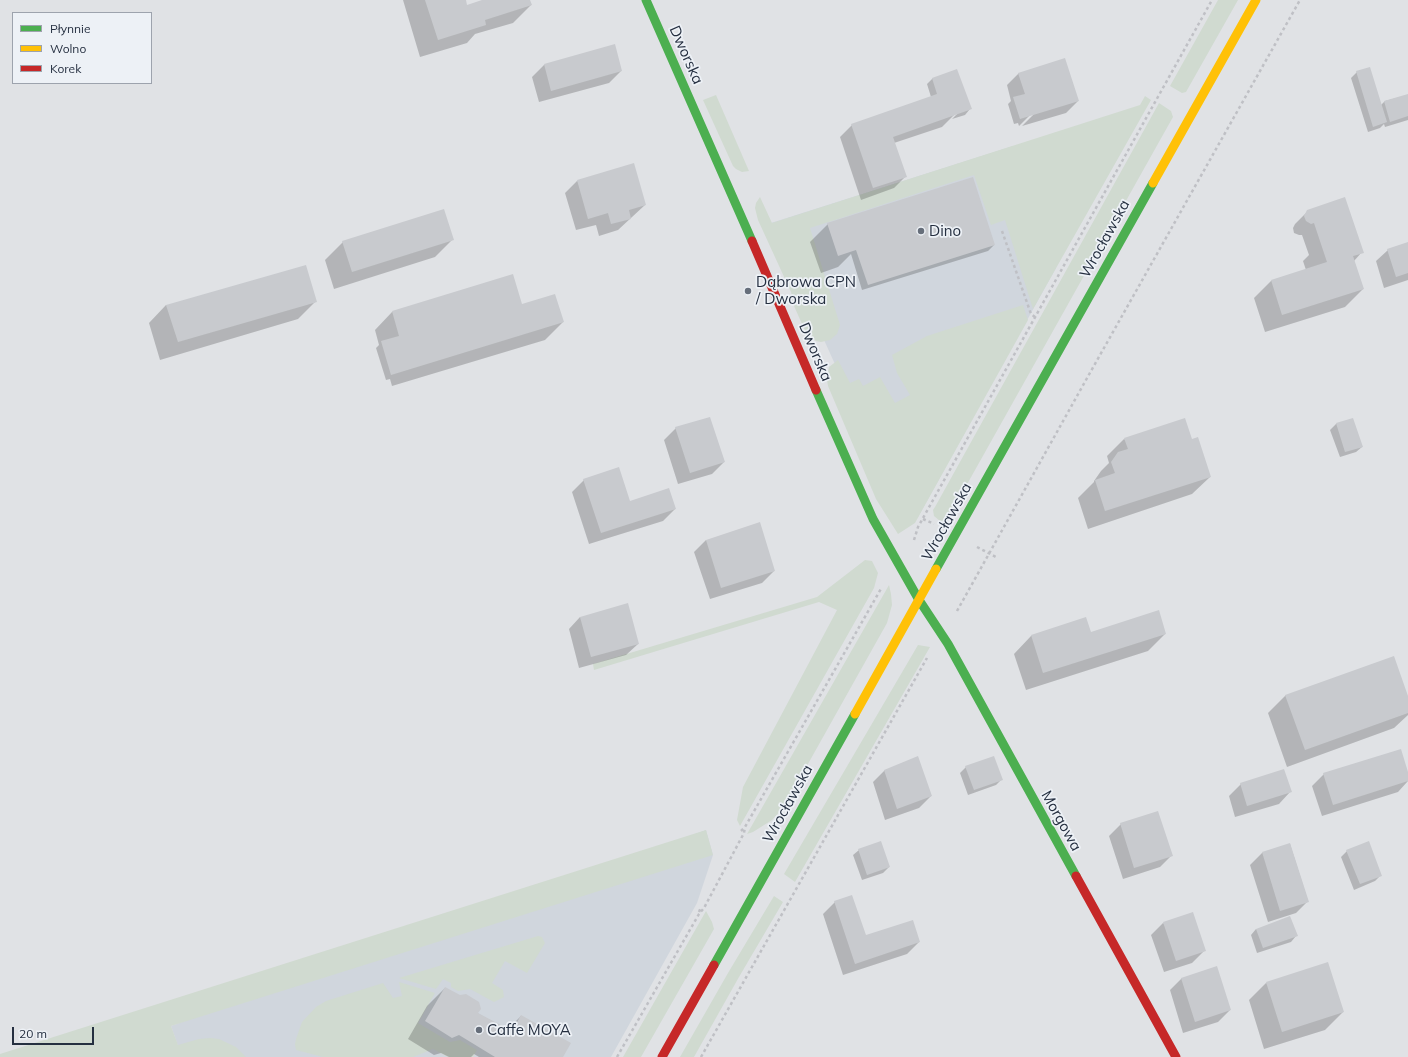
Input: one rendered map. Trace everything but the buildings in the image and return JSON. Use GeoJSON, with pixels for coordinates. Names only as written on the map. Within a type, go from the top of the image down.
{"type":"FeatureCollection","features":[{"type":"Feature","properties":{"kind":"street","name":"Dworska"},"geometry":{"type":"LineString","coordinates":[[646,0],[767,275],[858,488],[884,541],[919,600]]}},
{"type":"Feature","properties":{"kind":"street","name":"Wrocławska"},"geometry":{"type":"LineString","coordinates":[[662,1057],[1256,0]]}},
{"type":"Feature","properties":{"kind":"street","name":"Morgowa"},"geometry":{"type":"LineString","coordinates":[[919,600],[948,644],[1176,1057]]}},
{"type":"Feature","properties":{"kind":"path"},"geometry":{"type":"LineString","coordinates":[[918,527],[1212,0]]}},
{"type":"Feature","properties":{"kind":"path"},"geometry":{"type":"LineString","coordinates":[[954,616],[1300,0]]}},
{"type":"Feature","properties":{"kind":"path"},"geometry":{"type":"LineString","coordinates":[[1002,231],[1031,314],[1035,317]]}},
{"type":"Feature","properties":{"kind":"path"},"geometry":{"type":"LineString","coordinates":[[973,545],[996,557]]}},
{"type":"Feature","properties":{"kind":"path"},"geometry":{"type":"LineString","coordinates":[[741,831],[745,827],[882,587]]}},
{"type":"Feature","properties":{"kind":"path"},"geometry":{"type":"LineString","coordinates":[[701,1057],[928,656]]}},
{"type":"Feature","properties":{"kind":"path"},"geometry":{"type":"LineString","coordinates":[[617,1057],[699,914],[704,908],[744,833],[745,827]]}},
{"type":"Feature","properties":{"kind":"path"},"geometry":{"type":"LineString","coordinates":[[699,914],[701,907]]}},
{"type":"Feature","properties":{"kind":"shaded area"},"geometry":{"type":"Polygon","coordinates":[[[1218,0],[1238,0],[1186,92],[1182,93],[1170,86],[1218,0]]]}},
{"type":"Feature","properties":{"kind":"shaded area"},"geometry":{"type":"Polygon","coordinates":[[[716,95],[749,171],[742,172],[733,166],[703,100],[716,95]]]}},
{"type":"Feature","properties":{"kind":"shaded area"},"geometry":{"type":"Polygon","coordinates":[[[1145,96],[1151,100],[1033,309],[1005,220],[991,225],[974,175],[810,228],[840,325],[837,334],[830,340],[821,342],[816,341],[807,335],[794,306],[791,292],[758,220],[755,208],[760,197],[772,223],[1140,105],[1145,96]]]}},
{"type":"Feature","properties":{"kind":"shaded area"},"geometry":{"type":"Polygon","coordinates":[[[1159,103],[1171,111],[1173,117],[947,520],[940,521],[934,516],[933,510],[1159,103]]]}},
{"type":"Feature","properties":{"kind":"shaded area"},"geometry":{"type":"Polygon","coordinates":[[[1013,146],[1056,268],[918,517],[834,362],[771,223],[1013,146]]]}},
{"type":"Feature","properties":{"kind":"shaded area"},"geometry":{"type":"Polygon","coordinates":[[[1023,305],[1028,320],[915,523],[898,534],[876,499],[828,386],[827,380],[829,367],[838,360],[850,383],[859,379],[863,386],[880,377],[895,403],[910,395],[897,373],[892,355],[927,336],[1023,305]]]}},
{"type":"Feature","properties":{"kind":"shaded area"},"geometry":{"type":"Polygon","coordinates":[[[865,560],[872,561],[878,573],[874,588],[740,826],[737,820],[743,787],[837,610],[819,602],[594,670],[593,664],[817,597],[865,560]]]}},
{"type":"Feature","properties":{"kind":"shaded area"},"geometry":{"type":"Polygon","coordinates":[[[889,585],[892,605],[887,623],[790,796],[783,808],[772,820],[747,834],[889,585]]]}},
{"type":"Feature","properties":{"kind":"shaded area"},"geometry":{"type":"Polygon","coordinates":[[[918,645],[930,647],[795,882],[784,874],[918,645]]]}},
{"type":"Feature","properties":{"kind":"shaded area"},"geometry":{"type":"Polygon","coordinates":[[[706,830],[713,855],[697,903],[611,1057],[182,1057],[171,1026],[706,830]]]}},
{"type":"Feature","properties":{"kind":"shaded area"},"geometry":{"type":"Polygon","coordinates":[[[706,830],[713,855],[171,1026],[178,1045],[199,1039],[219,1039],[236,1047],[246,1057],[0,1057],[0,1054],[706,830]]]}},
{"type":"Feature","properties":{"kind":"shaded area"},"geometry":{"type":"Polygon","coordinates":[[[774,896],[783,902],[694,1057],[680,1057],[728,973],[774,896]]]}},
{"type":"Feature","properties":{"kind":"shaded area"},"geometry":{"type":"Polygon","coordinates":[[[706,911],[714,929],[641,1057],[623,1057],[706,911]]]}},
{"type":"Feature","properties":{"kind":"shaded area"},"geometry":{"type":"Polygon","coordinates":[[[538,936],[542,937],[545,943],[527,973],[505,961],[492,983],[503,990],[504,997],[494,1002],[470,989],[458,991],[451,987],[451,983],[443,979],[436,989],[399,978],[538,936]]]}},
{"type":"Feature","properties":{"kind":"shaded area"},"geometry":{"type":"Polygon","coordinates":[[[399,982],[435,993],[418,1023],[450,1042],[460,1040],[477,1050],[473,1057],[448,1057],[433,1049],[413,1057],[323,1057],[296,1050],[296,1039],[302,1022],[316,1007],[326,1001],[383,983],[393,998],[402,996],[399,982]]]}},
{"type":"Feature","properties":{"kind":"traffic: fast"},"geometry":{"type":"LineString","coordinates":[[646,0],[752,241]]}},
{"type":"Feature","properties":{"kind":"traffic: fast"},"geometry":{"type":"LineString","coordinates":[[936,569],[1153,183]]}},
{"type":"Feature","properties":{"kind":"traffic: fast"},"geometry":{"type":"LineString","coordinates":[[816,390],[873,519],[919,600],[948,644],[1076,876]]}},
{"type":"Feature","properties":{"kind":"traffic: fast"},"geometry":{"type":"LineString","coordinates":[[714,965],[855,714]]}},
{"type":"Feature","properties":{"kind":"traffic: slow"},"geometry":{"type":"LineString","coordinates":[[1153,183],[1256,0]]}},
{"type":"Feature","properties":{"kind":"traffic: slow"},"geometry":{"type":"LineString","coordinates":[[855,714],[936,569]]}},
{"type":"Feature","properties":{"kind":"traffic: jam"},"geometry":{"type":"LineString","coordinates":[[752,241],[816,390]]}},
{"type":"Feature","properties":{"kind":"traffic: jam"},"geometry":{"type":"LineString","coordinates":[[1076,876],[1176,1057]]}},
{"type":"Feature","properties":{"kind":"traffic: jam"},"geometry":{"type":"LineString","coordinates":[[662,1057],[714,965]]}},
{"type":"Feature","properties":{"kind":"place","name":"Dino"},"geometry":{"type":"Point","coordinates":[921,231]}},
{"type":"Feature","properties":{"kind":"place","name":"Dąbrowa CPN / Dworska"},"geometry":{"type":"Point","coordinates":[748,291]}},
{"type":"Feature","properties":{"kind":"place","name":"Caffe MOYA"},"geometry":{"type":"Point","coordinates":[479,1030]}}]}
